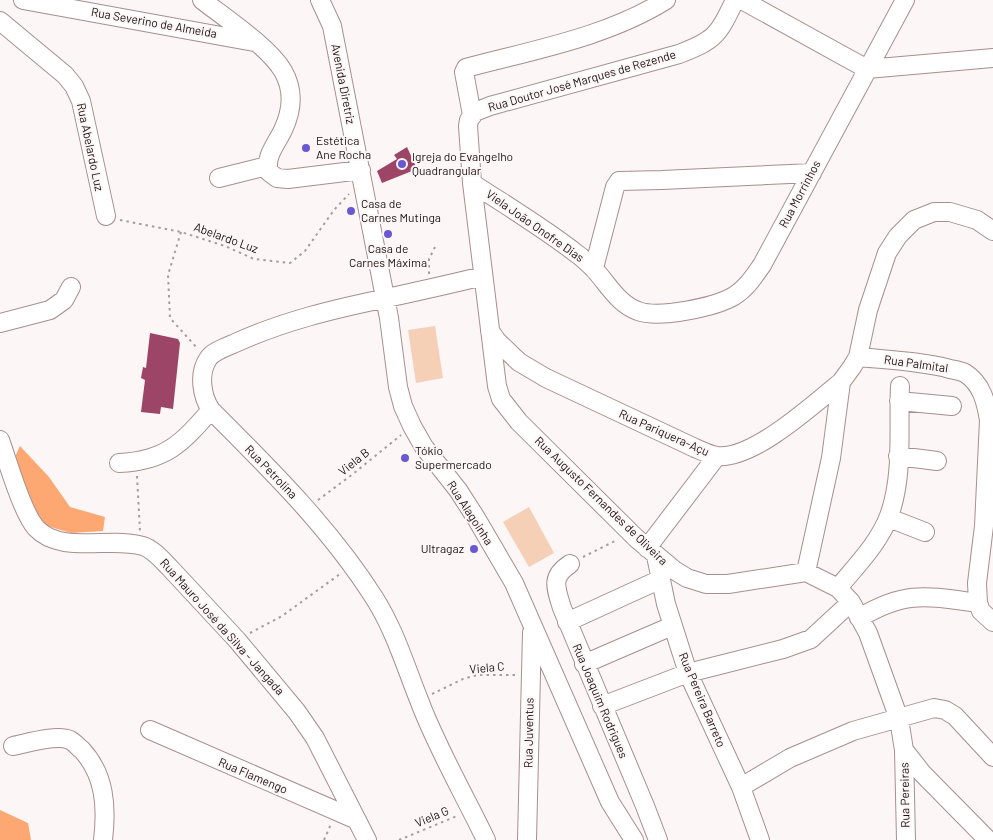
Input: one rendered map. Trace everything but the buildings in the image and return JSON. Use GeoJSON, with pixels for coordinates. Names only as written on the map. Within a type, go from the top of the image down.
{"type":"FeatureCollection","features":[{"type":"Feature","properties":{"kind":"street","name":"Rua Severino de Almeida"},"geometry":{"type":"LineString","coordinates":[[23,0],[254,42]]}},
{"type":"Feature","properties":{"kind":"street"},"geometry":{"type":"LineString","coordinates":[[202,0],[270,55],[283,71],[292,101],[289,115],[268,157],[267,166],[269,172],[277,178],[288,179],[361,174]]}},
{"type":"Feature","properties":{"kind":"street","name":"Avenida Diretriz"},"geometry":{"type":"LineString","coordinates":[[320,0],[332,26],[361,174]]}},
{"type":"Feature","properties":{"kind":"street"},"geometry":{"type":"LineString","coordinates":[[472,116],[464,72],[466,68],[605,29],[637,17],[666,0]]}},
{"type":"Feature","properties":{"kind":"street","name":"Rua Doutor José Marques de Rezende"},"geometry":{"type":"LineString","coordinates":[[490,330],[472,183],[468,126],[472,116],[475,112],[490,106],[702,46],[713,38],[723,26],[735,0]]}},
{"type":"Feature","properties":{"kind":"street"},"geometry":{"type":"LineString","coordinates":[[742,0],[867,69],[993,58]]}},
{"type":"Feature","properties":{"kind":"street","name":"Rua Morrinhos"},"geometry":{"type":"LineString","coordinates":[[639,312],[661,313],[697,309],[719,303],[734,295],[749,283],[762,265],[905,0]]}},
{"type":"Feature","properties":{"kind":"street","name":"Rua Abelardo Luz"},"geometry":{"type":"LineString","coordinates":[[0,21],[65,75],[74,86],[81,101],[106,216]]}},
{"type":"Feature","properties":{"kind":"street"},"geometry":{"type":"LineString","coordinates":[[219,178],[267,166]]}},
{"type":"Feature","properties":{"kind":"street"},"geometry":{"type":"LineString","coordinates":[[594,268],[615,187],[619,181],[812,173]]}},
{"type":"Feature","properties":{"kind":"street","name":"Rua Alagoinha"},"geometry":{"type":"LineString","coordinates":[[361,174],[398,387],[403,406],[424,447],[458,490],[514,583],[610,802],[634,840]]}},
{"type":"Feature","properties":{"kind":"street","name":"Viela João Onofre Dias"},"geometry":{"type":"LineString","coordinates":[[472,183],[577,254],[594,268],[615,295],[626,305],[639,312]]}},
{"type":"Feature","properties":{"kind":"street"},"geometry":{"type":"LineString","coordinates":[[988,840],[928,779],[904,750],[899,719],[868,634],[855,610],[838,588],[806,572],[829,466],[841,382],[858,357],[868,310],[887,253],[898,236],[914,220],[934,212],[950,212],[978,220],[993,231]]}},
{"type":"Feature","properties":{"kind":"street"},"geometry":{"type":"LineString","coordinates":[[208,358],[223,348],[273,326],[317,313],[483,276]]}},
{"type":"Feature","properties":{"kind":"street"},"geometry":{"type":"LineString","coordinates":[[0,323],[50,310],[64,300],[71,287]]}},
{"type":"Feature","properties":{"kind":"street","name":"Rua Pariquera-Açu"},"geometry":{"type":"LineString","coordinates":[[490,330],[496,341],[519,362],[546,378],[695,448],[717,456],[742,452],[771,437],[804,414],[841,382]]}},
{"type":"Feature","properties":{"kind":"street","name":"Rua Augusto Fernandes de Oliveira"},"geometry":{"type":"LineString","coordinates":[[490,330],[497,386],[507,408],[553,457],[651,552],[674,570],[687,578],[706,584],[745,582],[806,572]]}},
{"type":"Feature","properties":{"kind":"street","name":"Rua Palmital"},"geometry":{"type":"LineString","coordinates":[[858,357],[938,365],[964,373],[975,382],[983,393],[989,420],[984,526],[977,583],[978,602]]}},
{"type":"Feature","properties":{"kind":"street","name":"Rua Petrolina"},"geometry":{"type":"LineString","coordinates":[[208,358],[202,387],[206,404],[306,509],[352,565],[376,600],[390,625],[419,700],[446,760],[486,840]]}},
{"type":"Feature","properties":{"kind":"street"},"geometry":{"type":"LineString","coordinates":[[838,588],[871,549],[888,518],[896,491],[899,393],[952,406]]}},
{"type":"Feature","properties":{"kind":"street"},"geometry":{"type":"LineString","coordinates":[[128,463],[153,458],[169,451],[184,440],[210,410]]}},
{"type":"Feature","properties":{"kind":"street","name":"Rua Mauro José da Silva - Jangada"},"geometry":{"type":"LineString","coordinates":[[0,440],[18,490],[36,528],[47,537],[61,542],[108,543],[145,547],[159,557],[237,640],[286,698],[315,738],[367,840]]}},
{"type":"Feature","properties":{"kind":"street"},"geometry":{"type":"LineString","coordinates":[[651,552],[717,456]]}},
{"type":"Feature","properties":{"kind":"street"},"geometry":{"type":"LineString","coordinates":[[898,456],[937,461]]}},
{"type":"Feature","properties":{"kind":"street"},"geometry":{"type":"LineString","coordinates":[[888,518],[925,532]]}},
{"type":"Feature","properties":{"kind":"street","name":"Rua Pereira Barreto"},"geometry":{"type":"LineString","coordinates":[[651,552],[661,579],[672,626],[688,672],[741,787],[760,840]]}},
{"type":"Feature","properties":{"kind":"street","name":"Rua Joaquim Rodrigues"},"geometry":{"type":"LineString","coordinates":[[570,564],[561,570],[557,576],[558,595],[584,664],[658,840]]}},
{"type":"Feature","properties":{"kind":"street"},"geometry":{"type":"LineString","coordinates":[[567,622],[661,579]]}},
{"type":"Feature","properties":{"kind":"street"},"geometry":{"type":"LineString","coordinates":[[602,706],[688,672],[783,649],[811,639],[855,610],[879,606],[908,597],[978,602],[981,611],[993,622]]}},
{"type":"Feature","properties":{"kind":"street"},"geometry":{"type":"LineString","coordinates":[[584,664],[672,626]]}},
{"type":"Feature","properties":{"kind":"street","name":"Rua Juventus"},"geometry":{"type":"LineString","coordinates":[[527,840],[532,627]]}},
{"type":"Feature","properties":{"kind":"street"},"geometry":{"type":"LineString","coordinates":[[741,787],[790,758],[853,731],[934,708],[945,710],[955,716],[993,757]]}},
{"type":"Feature","properties":{"kind":"street","name":"Rua Flamengo"},"geometry":{"type":"LineString","coordinates":[[150,730],[357,820]]}},
{"type":"Feature","properties":{"kind":"street"},"geometry":{"type":"LineString","coordinates":[[13,746],[56,738],[69,740],[88,757],[96,769],[101,784],[104,802],[103,840]]}},
{"type":"Feature","properties":{"kind":"street","name":"Rua Pereiras"},"geometry":{"type":"LineString","coordinates":[[904,750],[906,840]]}},
{"type":"Feature","properties":{"kind":"path","name":"Abelardo Luz"},"geometry":{"type":"LineString","coordinates":[[106,216],[182,232],[225,246],[254,259],[290,263],[305,251],[361,174]]}},
{"type":"Feature","properties":{"kind":"path"},"geometry":{"type":"LineString","coordinates":[[182,232],[168,274],[170,318],[175,326],[208,358]]}},
{"type":"Feature","properties":{"kind":"path"},"geometry":{"type":"LineString","coordinates":[[429,288],[429,259],[435,247]]}},
{"type":"Feature","properties":{"kind":"path","name":"Viela B"},"geometry":{"type":"LineString","coordinates":[[306,509],[412,426]]}},
{"type":"Feature","properties":{"kind":"path"},"geometry":{"type":"LineString","coordinates":[[128,463],[140,546]]}},
{"type":"Feature","properties":{"kind":"path"},"geometry":{"type":"LineString","coordinates":[[570,564],[630,531]]}},
{"type":"Feature","properties":{"kind":"path"},"geometry":{"type":"LineString","coordinates":[[237,640],[282,616],[352,565]]}},
{"type":"Feature","properties":{"kind":"path","name":"Viela C"},"geometry":{"type":"LineString","coordinates":[[419,700],[463,679],[477,675],[496,674],[531,677]]}},
{"type":"Feature","properties":{"kind":"path","name":"Viela G"},"geometry":{"type":"LineString","coordinates":[[399,840],[471,809]]}},
{"type":"Feature","properties":{"kind":"path"},"geometry":{"type":"LineString","coordinates":[[324,840],[336,811]]}},
{"type":"Feature","properties":{"kind":"shaded area"},"geometry":{"type":"Polygon","coordinates":[[[435,326],[443,378],[416,383],[408,330],[435,326]]]}},
{"type":"Feature","properties":{"kind":"shaded area"},"geometry":{"type":"Polygon","coordinates":[[[20,446],[49,477],[70,507],[105,517],[103,531],[71,533],[44,525],[31,507],[14,459],[20,446]]]}},
{"type":"Feature","properties":{"kind":"shaded area"},"geometry":{"type":"Polygon","coordinates":[[[529,507],[554,553],[529,567],[503,522],[529,507]]]}},
{"type":"Feature","properties":{"kind":"shaded area"},"geometry":{"type":"Polygon","coordinates":[[[0,810],[28,823],[31,840],[0,840],[0,810]]]}},
{"type":"Feature","properties":{"kind":"place","name":"Estética Ane Rocha"},"geometry":{"type":"Point","coordinates":[306,148]}},
{"type":"Feature","properties":{"kind":"place","name":"Igreja do Evangelho Quadrangular"},"geometry":{"type":"Point","coordinates":[402,164]}},
{"type":"Feature","properties":{"kind":"place","name":"Casa de Carnes Mutinga"},"geometry":{"type":"Point","coordinates":[351,211]}},
{"type":"Feature","properties":{"kind":"place","name":"Casa de Carnes Máxima"},"geometry":{"type":"Point","coordinates":[388,234]}},
{"type":"Feature","properties":{"kind":"place","name":"Tókio Supermercado"},"geometry":{"type":"Point","coordinates":[405,458]}},
{"type":"Feature","properties":{"kind":"place","name":"Ultragaz"},"geometry":{"type":"Point","coordinates":[474,549]}}]}
